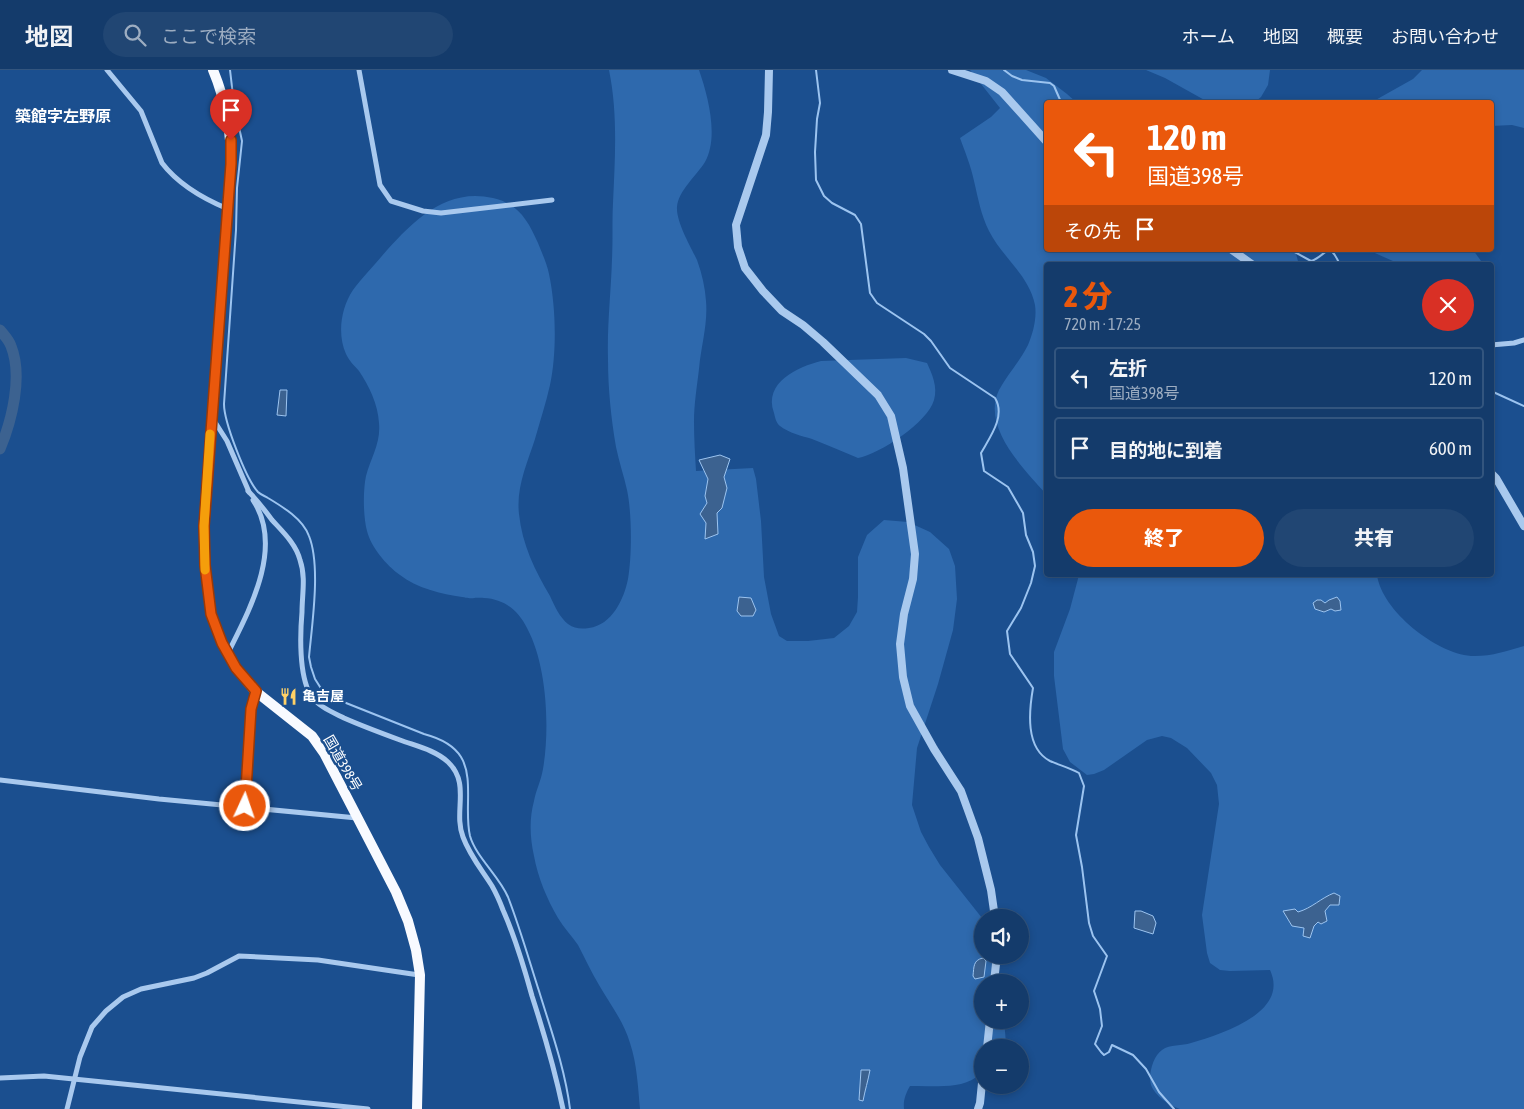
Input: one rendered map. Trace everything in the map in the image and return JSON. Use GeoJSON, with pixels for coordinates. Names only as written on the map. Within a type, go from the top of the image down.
{"type":"FeatureCollection","features":[{"type":"Feature","properties":{"kind":"highway","name":"国道398号"},"geometry":{"type":"LineString","coordinates":[[213,70],[224,102],[231,140],[228,209],[204,526],[205,565],[211,614],[222,643],[236,668],[256,691],[312,736],[324,753],[396,892],[408,921],[416,950],[420,975],[416,1109]]}},
{"type":"Feature","properties":{"kind":"street"},"geometry":{"type":"LineString","coordinates":[[107,70],[141,111],[162,163],[167,169],[194,191],[228,209]]}},
{"type":"Feature","properties":{"kind":"street"},"geometry":{"type":"LineString","coordinates":[[358,70],[380,185],[390,201],[423,211],[441,213],[552,200]]}},
{"type":"Feature","properties":{"kind":"street"},"geometry":{"type":"LineString","coordinates":[[769,70],[766,135],[736,225],[738,247],[745,268],[782,311],[823,342],[878,395],[891,416],[903,468],[915,554],[913,579],[904,614],[900,644],[903,677],[910,706],[934,749],[961,791],[978,838],[994,909]]}},
{"type":"Feature","properties":{"kind":"street"},"geometry":{"type":"LineString","coordinates":[[952,70],[986,81],[1002,92],[1044,139]]}},
{"type":"Feature","properties":{"kind":"street"},"geometry":{"type":"LineString","coordinates":[[1235,252],[1249,262]]}},
{"type":"Feature","properties":{"kind":"street"},"geometry":{"type":"LineString","coordinates":[[1494,345],[1524,340]]}},
{"type":"Feature","properties":{"kind":"street"},"geometry":{"type":"LineString","coordinates":[[212,417],[227,441],[248,491],[259,508],[264,524],[265,549],[261,575],[251,606],[228,653]]}},
{"type":"Feature","properties":{"kind":"street"},"geometry":{"type":"LineString","coordinates":[[1494,476],[1524,526]]}},
{"type":"Feature","properties":{"kind":"street"},"geometry":{"type":"LineString","coordinates":[[248,491],[261,504],[291,542],[301,560],[304,589],[301,613],[302,654],[304,678],[311,696],[321,706],[336,714],[438,755],[452,766],[459,777],[461,784],[459,811],[462,835],[472,857],[493,887],[511,930],[555,1072],[563,1109]]}},
{"type":"Feature","properties":{"kind":"street"},"geometry":{"type":"LineString","coordinates":[[245,806],[251,709],[256,691]]}},
{"type":"Feature","properties":{"kind":"street"},"geometry":{"type":"LineString","coordinates":[[0,780],[159,799],[358,818]]}},
{"type":"Feature","properties":{"kind":"street"},"geometry":{"type":"LineString","coordinates":[[67,1109],[80,1057],[92,1027],[106,1011],[123,997],[141,989],[207,974],[239,956],[318,960],[420,975]]}},
{"type":"Feature","properties":{"kind":"street"},"geometry":{"type":"LineString","coordinates":[[0,1078],[44,1076],[368,1109]]}},
{"type":"Feature","properties":{"kind":"street"},"geometry":{"type":"LineString","coordinates":[[978,1109],[981,1094]]}},
{"type":"Feature","properties":{"kind":"shaded area"},"geometry":{"type":"Polygon","coordinates":[[[609,70],[699,70],[709,104],[712,129],[711,141],[705,162],[688,183],[678,201],[677,207],[681,227],[697,260],[706,301],[705,327],[694,409],[696,471],[753,468],[761,521],[764,577],[771,614],[779,636],[787,641],[834,638],[849,626],[857,612],[858,557],[867,535],[884,520],[908,522],[930,532],[949,549],[955,566],[957,599],[953,630],[917,748],[912,805],[921,832],[929,847],[940,865],[975,909],[974,964],[997,964],[999,974],[974,974],[974,1029],[1005,1029],[1006,1039],[974,1039],[974,1079],[948,1086],[910,1086],[905,1097],[904,1109],[640,1109],[636,1067],[627,1035],[578,945],[554,911],[543,888],[536,864],[531,822],[532,808],[543,769],[546,716],[543,678],[534,643],[527,628],[515,611],[504,603],[491,599],[446,594],[421,587],[406,580],[389,566],[380,555],[367,531],[364,511],[365,482],[379,437],[379,423],[375,402],[369,389],[359,371],[349,359],[343,346],[342,321],[349,297],[393,244],[421,217],[437,206],[454,199],[473,196],[493,198],[510,204],[522,214],[538,243],[547,266],[553,301],[555,344],[550,385],[519,494],[519,514],[526,547],[534,567],[558,611],[571,626],[589,628],[597,626],[616,610],[620,603],[628,579],[631,534],[629,499],[616,447],[609,381],[608,334],[615,136],[609,70]]]}},
{"type":"Feature","properties":{"kind":"shaded area"},"geometry":{"type":"Polygon","coordinates":[[[970,70],[1026,70],[1046,78],[1074,100],[1044,100],[1044,252],[1296,252],[1298,262],[1044,262],[1044,492],[1017,460],[1000,433],[995,404],[999,390],[1028,345],[1034,325],[1035,305],[1027,284],[994,240],[986,225],[960,138],[991,117],[1000,108],[970,70]]]}},
{"type":"Feature","properties":{"kind":"shaded area"},"geometry":{"type":"Polygon","coordinates":[[[1146,70],[1270,70],[1268,85],[1257,100],[1204,100],[1165,78],[1146,70]]]}},
{"type":"Feature","properties":{"kind":"shaded area"},"geometry":{"type":"Polygon","coordinates":[[[1422,70],[1524,70],[1524,128],[1512,125],[1494,126],[1494,100],[1376,100],[1413,79],[1422,70]]]}},
{"type":"Feature","properties":{"kind":"shaded area"},"geometry":{"type":"Polygon","coordinates":[[[1373,252],[1474,252],[1482,262],[1395,262],[1373,252]]]}},
{"type":"Feature","properties":{"kind":"shaded area"},"geometry":{"type":"Polygon","coordinates":[[[906,358],[927,363],[935,385],[934,400],[923,418],[913,427],[890,444],[878,450],[858,458],[791,432],[780,426],[777,422],[772,402],[773,393],[785,378],[802,367],[821,361],[906,358]]]}},
{"type":"Feature","properties":{"kind":"shaded area"},"geometry":{"type":"Polygon","coordinates":[[[280,390],[287,390],[286,416],[277,415],[280,390]]]}},
{"type":"Feature","properties":{"kind":"shaded area"},"geometry":{"type":"Polygon","coordinates":[[[720,455],[730,459],[724,477],[727,488],[722,508],[717,513],[718,534],[705,539],[706,523],[700,514],[707,503],[705,496],[708,479],[699,460],[720,455]]]}},
{"type":"Feature","properties":{"kind":"shaded area"},"geometry":{"type":"Polygon","coordinates":[[[1078,577],[1378,577],[1381,589],[1400,616],[1427,639],[1442,647],[1471,656],[1484,656],[1524,646],[1524,1109],[1180,1109],[1159,1097],[1151,1085],[1150,1076],[1154,1061],[1162,1050],[1219,1034],[1249,1019],[1262,1010],[1270,998],[1274,985],[1270,970],[1220,970],[1210,963],[1207,953],[1202,915],[1219,804],[1217,785],[1211,773],[1187,748],[1171,738],[1162,736],[1147,740],[1104,770],[1094,774],[1087,775],[1070,762],[1063,749],[1054,676],[1054,652],[1070,609],[1078,577]]]}},
{"type":"Feature","properties":{"kind":"shaded area"},"geometry":{"type":"Polygon","coordinates":[[[739,597],[751,598],[756,610],[753,616],[741,616],[737,611],[739,597]]]}},
{"type":"Feature","properties":{"kind":"shaded area"},"geometry":{"type":"Polygon","coordinates":[[[1337,597],[1340,601],[1341,610],[1335,611],[1331,609],[1324,612],[1315,609],[1313,603],[1317,600],[1325,603],[1337,597]]]}},
{"type":"Feature","properties":{"kind":"shaded area"},"geometry":{"type":"Polygon","coordinates":[[[1334,893],[1340,896],[1339,905],[1330,905],[1325,911],[1327,921],[1321,924],[1318,922],[1314,926],[1310,938],[1303,936],[1304,928],[1292,926],[1283,911],[1295,909],[1298,912],[1334,893]]]}},
{"type":"Feature","properties":{"kind":"shaded area"},"geometry":{"type":"Polygon","coordinates":[[[1135,911],[1141,911],[1153,916],[1156,923],[1153,934],[1134,928],[1135,911]]]}},
{"type":"Feature","properties":{"kind":"shaded area"},"geometry":{"type":"Polygon","coordinates":[[[975,964],[986,964],[984,974],[974,974],[974,978],[973,976],[975,964]]]}},
{"type":"Feature","properties":{"kind":"shaded area"},"geometry":{"type":"Polygon","coordinates":[[[861,1070],[870,1070],[863,1101],[859,1100],[861,1070]]]}},
{"type":"Feature","properties":{"kind":"waterway"},"geometry":{"type":"LineString","coordinates":[[230,70],[234,104],[242,141],[237,188],[236,230],[224,404],[228,424],[242,463],[258,492],[292,514],[302,524],[309,536],[313,548],[315,579],[309,657],[315,679],[322,690],[336,699],[450,745],[458,752],[465,765],[468,785],[468,827],[470,836],[477,851],[508,897],[557,1050],[565,1079],[570,1109]]}},
{"type":"Feature","properties":{"kind":"waterway"},"geometry":{"type":"LineString","coordinates":[[816,70],[820,103],[815,152],[816,180],[824,196],[832,203],[855,215],[861,224],[870,293],[877,303],[924,334],[950,368],[995,398],[998,405],[999,412],[996,426],[981,453],[984,471],[1008,487],[1023,513],[1026,535],[1033,552],[1035,566],[1031,583],[1021,608],[1007,631],[1010,654],[1033,688],[1030,718],[1036,747],[1050,761],[1079,773],[1084,786],[1076,835],[1089,923],[1093,936],[1107,956],[1094,991],[1100,1009],[1102,1026],[1095,1044],[1104,1055],[1109,1052],[1112,1045],[1133,1055],[1146,1069],[1159,1092],[1174,1109]]}},
{"type":"Feature","properties":{"kind":"waterway"},"geometry":{"type":"LineString","coordinates":[[1004,70],[1022,80],[1050,83],[1054,86],[1060,100]]}},
{"type":"Feature","properties":{"kind":"waterway"},"geometry":{"type":"LineString","coordinates":[[1295,252],[1311,261],[1326,252]]}},
{"type":"Feature","properties":{"kind":"waterway"},"geometry":{"type":"LineString","coordinates":[[1333,252],[1338,262]]}},
{"type":"Feature","properties":{"kind":"waterway"},"geometry":{"type":"LineString","coordinates":[[0,330],[11,346],[16,371],[12,412],[0,449]]}},
{"type":"Feature","properties":{"kind":"waterway"},"geometry":{"type":"LineString","coordinates":[[1494,392],[1524,406]]}},
{"type":"Feature","properties":{"kind":"slow traffic"},"geometry":{"type":"LineString","coordinates":[[205,570],[204,526],[210,434]]}},
{"type":"Feature","properties":{"kind":"place","name":"亀吉屋"},"geometry":{"type":"Point","coordinates":[288,696]}},
{"type":"Feature","properties":{"kind":"district","name":"築館字左野原"},"geometry":{"type":"Point","coordinates":[63,116]}},
{"type":"Feature","properties":{"kind":"route"},"geometry":{"type":"LineString","coordinates":[[231,140],[231,164],[204,526],[205,565],[211,614],[222,643],[236,668],[256,691],[251,709],[245,806]]}}]}
